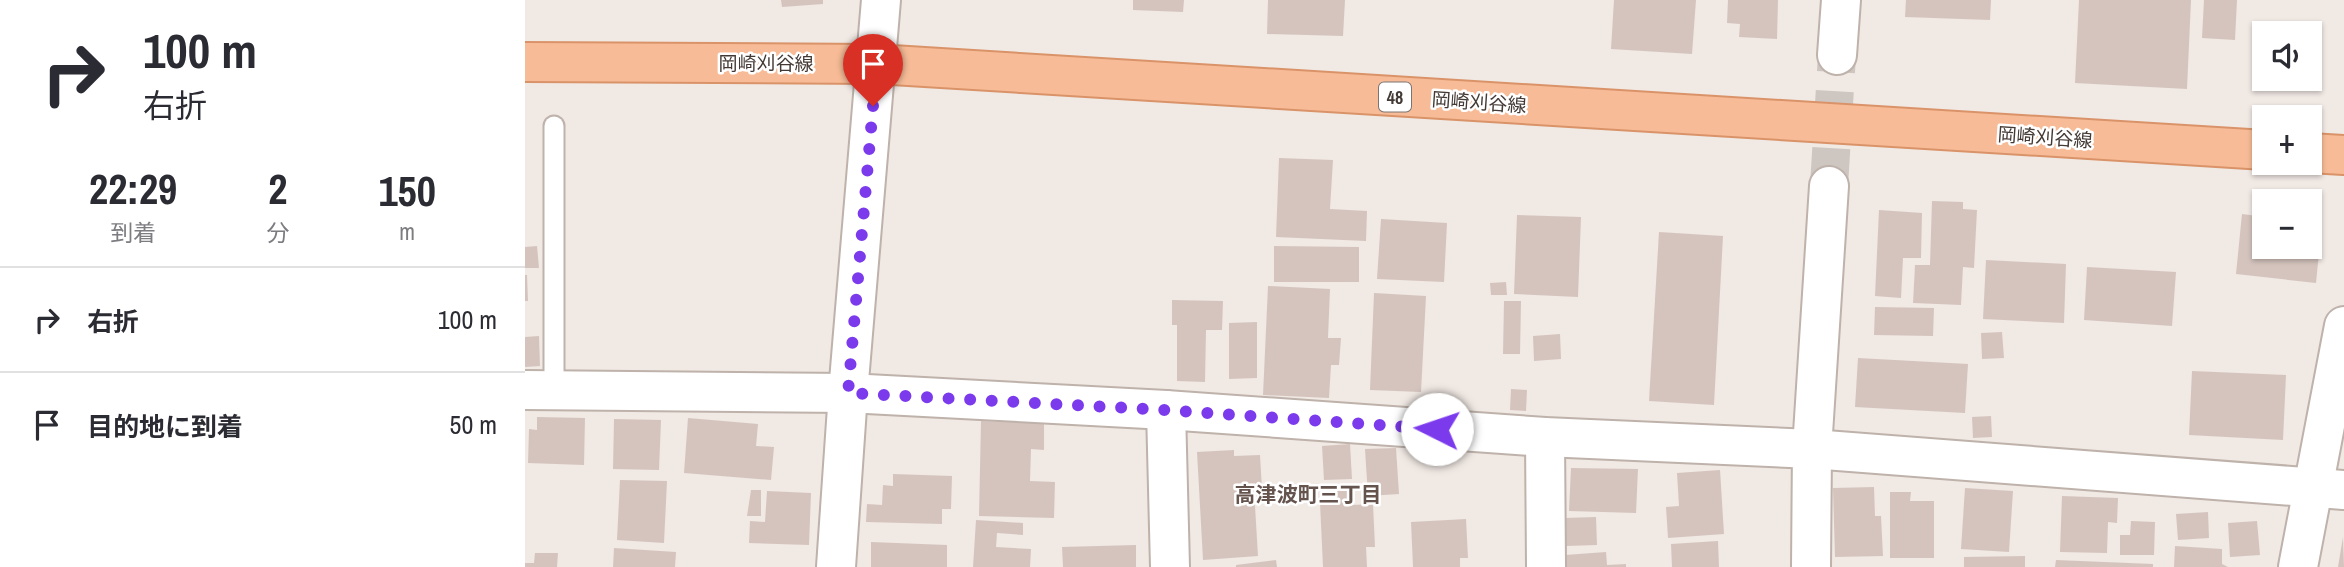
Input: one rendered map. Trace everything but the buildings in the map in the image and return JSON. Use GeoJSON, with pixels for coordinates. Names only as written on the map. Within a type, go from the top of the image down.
{"type":"FeatureCollection","features":[{"type":"Feature","properties":{"kind":"main road","name":"岡崎刈谷線"},"geometry":{"type":"LineString","coordinates":[[525,62],[876,64],[2252,149]]}},
{"type":"Feature","properties":{"kind":"main road"},"geometry":{"type":"LineString","coordinates":[[2322,154],[2344,155]]}},
{"type":"Feature","properties":{"kind":"street"},"geometry":{"type":"LineString","coordinates":[[836,567],[881,0]]}},
{"type":"Feature","properties":{"kind":"street"},"geometry":{"type":"LineString","coordinates":[[1837,55],[1841,0]]}},
{"type":"Feature","properties":{"kind":"street"},"geometry":{"type":"LineString","coordinates":[[1811,567],[1812,449],[1829,186]]}},
{"type":"Feature","properties":{"kind":"street"},"geometry":{"type":"LineString","coordinates":[[2298,567],[2328,489],[2344,326]]}},
{"type":"Feature","properties":{"kind":"street"},"geometry":{"type":"LineString","coordinates":[[540,390],[848,393],[1166,410],[1545,436],[1812,449],[2328,489]]}},
{"type":"Feature","properties":{"kind":"street"},"geometry":{"type":"LineString","coordinates":[[1166,410],[1170,567]]}},
{"type":"Feature","properties":{"kind":"street"},"geometry":{"type":"LineString","coordinates":[[1545,436],[1546,567]]}},
{"type":"Feature","properties":{"kind":"lane"},"geometry":{"type":"LineString","coordinates":[[540,390],[554,126]]}},
{"type":"Feature","properties":{"kind":"tunnel"},"geometry":{"type":"LineString","coordinates":[[1829,186],[1837,55]]}},
{"type":"Feature","properties":{"kind":"district","name":"高津波町三丁目"},"geometry":{"type":"Point","coordinates":[1308,494]}},
{"type":"Feature","properties":{"kind":"route"},"geometry":{"type":"LineString","coordinates":[[873,106],[848,393],[1166,410],[1437,429]]}}]}
